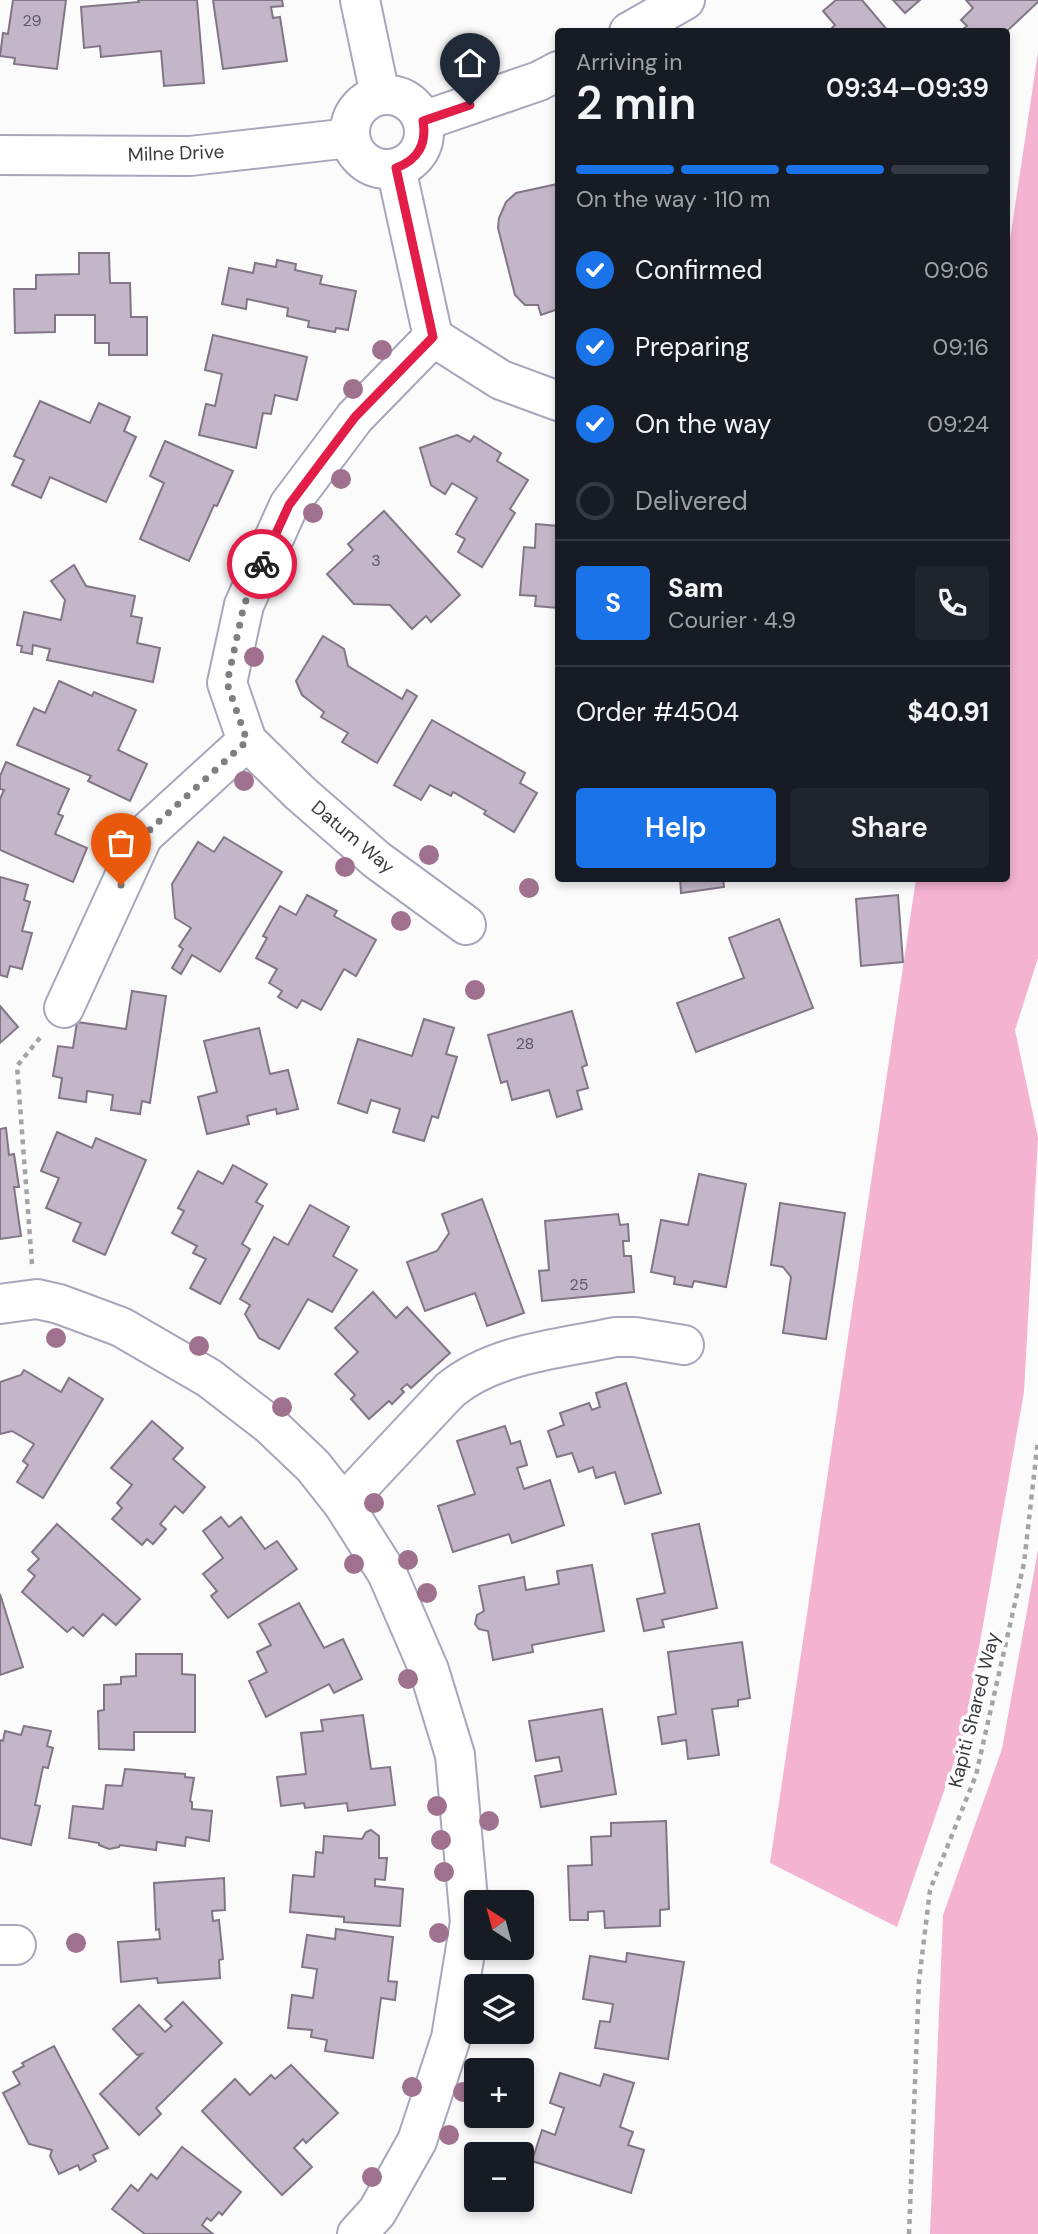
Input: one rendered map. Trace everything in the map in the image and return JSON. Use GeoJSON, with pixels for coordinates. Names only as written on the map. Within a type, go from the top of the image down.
{"type":"FeatureCollection","features":[{"type":"Feature","properties":{"kind":"street"},"geometry":{"type":"LineString","coordinates":[[360,0],[380,95]]}},
{"type":"Feature","properties":{"kind":"street"},"geometry":{"type":"LineString","coordinates":[[636,28],[685,0]]}},
{"type":"Feature","properties":{"kind":"street"},"geometry":{"type":"LineString","coordinates":[[423,121],[539,81],[555,73]]}},
{"type":"Feature","properties":{"kind":"street"},"geometry":{"type":"LineString","coordinates":[[391,94],[411,102],[423,121],[425,133],[423,145],[407,164],[383,170],[361,159],[350,138],[353,116],[360,106],[380,95],[391,94]]}},
{"type":"Feature","properties":{"kind":"street","name":"Milne Drive"},"geometry":{"type":"LineString","coordinates":[[0,155],[190,156],[350,138]]}},
{"type":"Feature","properties":{"kind":"street"},"geometry":{"type":"LineString","coordinates":[[396,168],[433,337],[501,380],[555,400]]}},
{"type":"Feature","properties":{"kind":"street","name":"Datum Way"},"geometry":{"type":"LineString","coordinates":[[433,337],[355,417],[289,505],[244,605],[227,683],[247,741],[300,793],[377,860],[466,925]]}},
{"type":"Feature","properties":{"kind":"street"},"geometry":{"type":"LineString","coordinates":[[64,1008],[143,836],[247,741]]}},
{"type":"Feature","properties":{"kind":"street"},"geometry":{"type":"LineString","coordinates":[[18,1302],[59,1304],[121,1327],[209,1378],[270,1424],[313,1466],[343,1504],[387,1573],[429,1670],[455,1755],[470,1922],[451,2038],[417,2141],[377,2212],[357,2234]]}},
{"type":"Feature","properties":{"kind":"street"},"geometry":{"type":"LineString","coordinates":[[343,1504],[450,1390],[469,1374],[496,1363],[615,1337],[635,1337],[684,1345]]}},
{"type":"Feature","properties":{"kind":"path"},"geometry":{"type":"LineString","coordinates":[[18,1302],[29,1239],[17,1066],[64,1008]]}},
{"type":"Feature","properties":{"kind":"path","name":"Kapiti Shared Way"},"geometry":{"type":"LineString","coordinates":[[909,2234],[919,1981],[930,1890],[976,1774],[1024,1563],[1038,1440]]}},
{"type":"Feature","properties":{"kind":"shaded area"},"geometry":{"type":"Polygon","coordinates":[[[1038,52],[1038,958],[1015,1030],[1038,1138],[1024,1392],[964,1733],[897,1927],[770,1863],[916,882],[1010,882],[1010,240],[1038,52]]]}},
{"type":"Feature","properties":{"kind":"shaded area"},"geometry":{"type":"Polygon","coordinates":[[[1038,1550],[1038,2234],[930,2234],[943,1915],[1002,1749],[1038,1550]]]}},
{"type":"Feature","properties":{"kind":"building"},"geometry":{"type":"Polygon","coordinates":[[[13,0],[66,0],[57,69],[14,64],[15,58],[0,56],[3,33],[8,34],[13,0]]]}},
{"type":"Feature","properties":{"kind":"building"},"geometry":{"type":"Polygon","coordinates":[[[138,0],[197,0],[204,83],[164,86],[161,51],[101,57],[100,46],[84,48],[81,7],[139,2],[138,0]]]}},
{"type":"Feature","properties":{"kind":"building"},"geometry":{"type":"Polygon","coordinates":[[[213,0],[282,0],[283,6],[271,7],[273,18],[280,17],[287,61],[223,69],[213,0]]]}},
{"type":"Feature","properties":{"kind":"building"},"geometry":{"type":"Polygon","coordinates":[[[836,0],[862,0],[886,28],[832,28],[835,25],[823,11],[836,0]]]}},
{"type":"Feature","properties":{"kind":"building"},"geometry":{"type":"Polygon","coordinates":[[[893,0],[920,0],[905,13],[893,0]]]}},
{"type":"Feature","properties":{"kind":"building"},"geometry":{"type":"Polygon","coordinates":[[[966,0],[1038,0],[1010,28],[964,28],[967,26],[961,20],[973,8],[966,0]]]}},
{"type":"Feature","properties":{"kind":"building"},"geometry":{"type":"Polygon","coordinates":[[[555,184],[555,310],[541,315],[538,305],[525,305],[515,295],[498,228],[506,202],[516,193],[555,184]]]}},
{"type":"Feature","properties":{"kind":"building"},"geometry":{"type":"Polygon","coordinates":[[[79,253],[109,253],[110,283],[130,283],[131,317],[147,317],[147,355],[109,355],[109,343],[95,343],[95,315],[55,315],[55,332],[15,333],[14,289],[36,289],[36,275],[79,274],[79,253]]]}},
{"type":"Feature","properties":{"kind":"building"},"geometry":{"type":"Polygon","coordinates":[[[277,260],[296,264],[295,270],[322,276],[320,284],[356,291],[348,330],[336,328],[335,332],[308,327],[309,321],[287,316],[288,308],[247,299],[246,309],[222,304],[229,268],[253,273],[255,263],[276,267],[277,260]]]}},
{"type":"Feature","properties":{"kind":"building"},"geometry":{"type":"Polygon","coordinates":[[[213,335],[307,357],[297,400],[275,395],[271,414],[263,413],[256,448],[199,435],[206,404],[215,406],[222,374],[205,370],[213,335]]]}},
{"type":"Feature","properties":{"kind":"building"},"geometry":{"type":"Polygon","coordinates":[[[40,401],[90,423],[99,403],[130,417],[124,431],[136,437],[106,502],[50,477],[41,498],[12,485],[24,460],[14,456],[40,401]]]}},
{"type":"Feature","properties":{"kind":"building"},"geometry":{"type":"Polygon","coordinates":[[[457,435],[470,442],[474,436],[501,453],[497,461],[528,480],[510,509],[515,513],[482,567],[458,552],[465,539],[456,534],[477,498],[452,483],[445,494],[431,485],[420,448],[457,435]]]}},
{"type":"Feature","properties":{"kind":"building"},"geometry":{"type":"Polygon","coordinates":[[[165,441],[233,471],[217,506],[214,505],[189,561],[140,539],[164,483],[150,476],[165,441]]]}},
{"type":"Feature","properties":{"kind":"building"},"geometry":{"type":"Polygon","coordinates":[[[384,511],[460,595],[431,622],[426,616],[412,629],[390,605],[354,604],[327,574],[353,550],[348,544],[384,511]]]}},
{"type":"Feature","properties":{"kind":"building"},"geometry":{"type":"Polygon","coordinates":[[[536,524],[555,526],[555,608],[535,606],[536,596],[520,595],[524,547],[535,548],[536,524]]]}},
{"type":"Feature","properties":{"kind":"building"},"geometry":{"type":"Polygon","coordinates":[[[74,565],[86,586],[135,596],[131,616],[142,618],[137,643],[160,648],[153,682],[47,660],[50,649],[33,645],[32,654],[21,652],[22,646],[17,645],[24,612],[61,620],[65,600],[51,581],[74,565]]]}},
{"type":"Feature","properties":{"kind":"building"},"geometry":{"type":"Polygon","coordinates":[[[323,636],[344,649],[348,666],[402,699],[407,690],[417,696],[377,763],[342,742],[348,733],[321,717],[324,712],[302,695],[296,681],[323,636]]]}},
{"type":"Feature","properties":{"kind":"building"},"geometry":{"type":"Polygon","coordinates":[[[59,681],[92,696],[94,692],[136,710],[118,750],[147,764],[130,801],[88,781],[91,776],[17,745],[34,708],[45,713],[59,681]]]}},
{"type":"Feature","properties":{"kind":"building"},"geometry":{"type":"Polygon","coordinates":[[[432,720],[525,773],[520,783],[537,793],[514,832],[484,814],[486,811],[453,792],[451,796],[430,785],[421,800],[394,785],[432,720]]]}},
{"type":"Feature","properties":{"kind":"building"},"geometry":{"type":"Polygon","coordinates":[[[6,762],[69,789],[58,814],[63,816],[55,834],[87,848],[73,882],[0,850],[0,799],[4,790],[0,789],[0,776],[6,762]]]}},
{"type":"Feature","properties":{"kind":"building"},"geometry":{"type":"Polygon","coordinates":[[[224,837],[282,872],[220,972],[192,955],[181,974],[172,968],[183,949],[179,946],[191,928],[175,918],[172,884],[198,842],[214,852],[224,837]]]}},
{"type":"Feature","properties":{"kind":"building"},"geometry":{"type":"Polygon","coordinates":[[[0,877],[28,885],[24,900],[30,902],[22,931],[32,933],[22,969],[10,966],[7,977],[0,975],[0,877]]]}},
{"type":"Feature","properties":{"kind":"building"},"geometry":{"type":"Polygon","coordinates":[[[680,882],[723,882],[724,887],[681,893],[680,882]]]}},
{"type":"Feature","properties":{"kind":"building"},"geometry":{"type":"Polygon","coordinates":[[[307,895],[337,911],[334,916],[376,940],[356,976],[344,969],[321,1010],[302,1000],[297,1008],[278,997],[282,991],[269,983],[277,969],[256,958],[267,938],[263,936],[280,906],[296,915],[307,895]]]}},
{"type":"Feature","properties":{"kind":"building"},"geometry":{"type":"Polygon","coordinates":[[[898,895],[903,962],[861,966],[856,899],[898,895]]]}},
{"type":"Feature","properties":{"kind":"building"},"geometry":{"type":"Polygon","coordinates":[[[779,919],[813,1008],[696,1052],[677,1003],[744,978],[729,938],[779,919]]]}},
{"type":"Feature","properties":{"kind":"building"},"geometry":{"type":"Polygon","coordinates":[[[132,991],[166,996],[150,1103],[142,1101],[140,1114],[111,1110],[113,1095],[87,1091],[86,1102],[59,1098],[62,1078],[53,1076],[58,1046],[73,1048],[77,1022],[126,1029],[132,991]]]}},
{"type":"Feature","properties":{"kind":"building"},"geometry":{"type":"Polygon","coordinates":[[[0,1006],[18,1027],[0,1043],[0,1006]]]}},
{"type":"Feature","properties":{"kind":"building"},"geometry":{"type":"Polygon","coordinates":[[[572,1011],[587,1065],[582,1067],[588,1088],[577,1091],[582,1109],[557,1117],[549,1090],[512,1100],[507,1081],[501,1083],[488,1035],[572,1011]]]}},
{"type":"Feature","properties":{"kind":"building"},"geometry":{"type":"Polygon","coordinates":[[[424,1019],[454,1028],[446,1054],[457,1057],[438,1118],[432,1116],[424,1141],[393,1132],[400,1109],[371,1100],[367,1113],[338,1103],[358,1039],[412,1056],[424,1019]]]}},
{"type":"Feature","properties":{"kind":"building"},"geometry":{"type":"Polygon","coordinates":[[[259,1028],[270,1074],[288,1070],[298,1109],[277,1114],[276,1109],[247,1116],[249,1124],[207,1134],[198,1097],[217,1092],[204,1041],[259,1028]]]}},
{"type":"Feature","properties":{"kind":"building"},"geometry":{"type":"Polygon","coordinates":[[[6,1128],[9,1155],[14,1154],[19,1187],[14,1187],[21,1236],[0,1239],[0,1129],[6,1128]]]}},
{"type":"Feature","properties":{"kind":"building"},"geometry":{"type":"Polygon","coordinates":[[[57,1132],[92,1148],[96,1138],[146,1160],[105,1255],[73,1241],[81,1223],[46,1208],[59,1178],[41,1171],[57,1132]]]}},
{"type":"Feature","properties":{"kind":"building"},"geometry":{"type":"Polygon","coordinates":[[[233,1165],[267,1184],[256,1202],[263,1206],[242,1244],[250,1249],[220,1304],[190,1288],[206,1259],[193,1253],[197,1246],[172,1233],[184,1211],[178,1208],[198,1171],[223,1184],[233,1165]]]}},
{"type":"Feature","properties":{"kind":"building"},"geometry":{"type":"Polygon","coordinates":[[[699,1174],[746,1184],[726,1287],[694,1281],[692,1287],[674,1284],[675,1277],[651,1272],[661,1220],[688,1225],[699,1174]]]}},
{"type":"Feature","properties":{"kind":"building"},"geometry":{"type":"Polygon","coordinates":[[[482,1199],[524,1313],[487,1326],[475,1293],[425,1311],[407,1262],[437,1251],[449,1233],[442,1214],[482,1199]]]}},
{"type":"Feature","properties":{"kind":"building"},"geometry":{"type":"Polygon","coordinates":[[[780,1203],[845,1213],[826,1339],[783,1333],[791,1277],[783,1267],[771,1265],[780,1203]]]}},
{"type":"Feature","properties":{"kind":"building"},"geometry":{"type":"Polygon","coordinates":[[[310,1205],[349,1227],[333,1256],[357,1270],[332,1312],[308,1299],[279,1349],[259,1338],[245,1314],[250,1305],[240,1299],[274,1237],[288,1245],[310,1205]]]}},
{"type":"Feature","properties":{"kind":"building"},"geometry":{"type":"Polygon","coordinates":[[[618,1214],[620,1225],[628,1224],[629,1241],[623,1241],[624,1256],[631,1256],[634,1292],[542,1301],[539,1271],[549,1270],[545,1221],[618,1214]]]}},
{"type":"Feature","properties":{"kind":"building"},"geometry":{"type":"Polygon","coordinates":[[[373,1292],[396,1318],[407,1307],[450,1353],[411,1388],[407,1384],[401,1389],[404,1392],[392,1404],[389,1401],[369,1419],[351,1399],[355,1395],[335,1374],[358,1352],[335,1328],[373,1292]]]}},
{"type":"Feature","properties":{"kind":"building"},"geometry":{"type":"Polygon","coordinates":[[[24,1370],[61,1392],[69,1378],[103,1399],[43,1498],[17,1482],[28,1465],[23,1461],[34,1444],[12,1431],[0,1434],[0,1382],[21,1375],[24,1370]]]}},
{"type":"Feature","properties":{"kind":"building"},"geometry":{"type":"Polygon","coordinates":[[[626,1383],[661,1493],[625,1504],[615,1472],[596,1478],[593,1467],[579,1472],[572,1453],[557,1457],[548,1431],[564,1425],[560,1413],[589,1403],[592,1410],[600,1407],[596,1393],[626,1383]]]}},
{"type":"Feature","properties":{"kind":"building"},"geometry":{"type":"Polygon","coordinates":[[[152,1421],[183,1448],[173,1459],[205,1487],[183,1513],[175,1506],[160,1524],[166,1529],[153,1544],[147,1539],[142,1545],[112,1519],[122,1508],[117,1503],[132,1485],[111,1468],[152,1421]]]}},
{"type":"Feature","properties":{"kind":"building"},"geometry":{"type":"Polygon","coordinates":[[[505,1426],[511,1444],[520,1441],[527,1465],[517,1468],[524,1489],[550,1480],[564,1525],[512,1543],[509,1534],[453,1552],[438,1506],[475,1494],[457,1441],[505,1426]]]}},
{"type":"Feature","properties":{"kind":"building"},"geometry":{"type":"Polygon","coordinates":[[[221,1517],[229,1527],[241,1517],[265,1549],[277,1541],[297,1569],[228,1618],[211,1596],[217,1591],[203,1574],[223,1558],[203,1531],[221,1517]]]}},
{"type":"Feature","properties":{"kind":"building"},"geometry":{"type":"Polygon","coordinates":[[[57,1524],[140,1599],[116,1625],[103,1614],[83,1636],[73,1627],[67,1632],[22,1592],[35,1576],[28,1570],[39,1559],[32,1552],[57,1524]]]}},
{"type":"Feature","properties":{"kind":"building"},"geometry":{"type":"Polygon","coordinates":[[[699,1524],[717,1608],[662,1620],[664,1627],[644,1631],[637,1599],[665,1593],[652,1534],[699,1524]]]}},
{"type":"Feature","properties":{"kind":"building"},"geometry":{"type":"Polygon","coordinates":[[[592,1565],[604,1631],[532,1645],[533,1652],[493,1660],[488,1631],[479,1629],[475,1624],[477,1615],[484,1611],[479,1586],[524,1577],[526,1590],[559,1584],[557,1571],[592,1565]]]}},
{"type":"Feature","properties":{"kind":"building"},"geometry":{"type":"Polygon","coordinates":[[[0,1594],[23,1667],[0,1675],[0,1594]]]}},
{"type":"Feature","properties":{"kind":"building"},"geometry":{"type":"Polygon","coordinates":[[[299,1603],[324,1648],[343,1639],[362,1679],[334,1693],[329,1684],[266,1717],[249,1681],[267,1672],[257,1652],[271,1645],[259,1624],[299,1603]]]}},
{"type":"Feature","properties":{"kind":"building"},"geometry":{"type":"Polygon","coordinates":[[[742,1642],[750,1698],[738,1700],[738,1706],[712,1709],[719,1755],[688,1759],[686,1740],[662,1744],[658,1717],[676,1714],[668,1652],[742,1642]]]}},
{"type":"Feature","properties":{"kind":"building"},"geometry":{"type":"Polygon","coordinates":[[[136,1654],[182,1654],[182,1674],[195,1675],[195,1732],[134,1732],[134,1750],[99,1749],[98,1711],[104,1710],[104,1685],[121,1684],[121,1677],[136,1676],[136,1654]]]}},
{"type":"Feature","properties":{"kind":"building"},"geometry":{"type":"Polygon","coordinates":[[[602,1709],[616,1794],[541,1807],[535,1776],[562,1771],[559,1757],[536,1761],[529,1721],[602,1709]]]}},
{"type":"Feature","properties":{"kind":"building"},"geometry":{"type":"Polygon","coordinates":[[[363,1715],[371,1769],[390,1767],[395,1805],[348,1811],[347,1803],[305,1808],[304,1803],[281,1806],[277,1777],[306,1774],[301,1733],[323,1731],[321,1720],[363,1715]]]}},
{"type":"Feature","properties":{"kind":"building"},"geometry":{"type":"Polygon","coordinates":[[[24,1726],[51,1731],[47,1746],[53,1748],[48,1768],[43,1767],[35,1805],[40,1806],[31,1845],[0,1838],[0,1740],[3,1741],[5,1731],[21,1735],[24,1726]]]}},
{"type":"Feature","properties":{"kind":"building"},"geometry":{"type":"Polygon","coordinates":[[[125,1769],[185,1774],[185,1777],[194,1778],[190,1801],[192,1809],[212,1811],[209,1841],[186,1837],[185,1846],[157,1842],[156,1850],[120,1845],[109,1849],[99,1843],[69,1838],[73,1806],[103,1809],[106,1785],[122,1786],[125,1769]]]}},
{"type":"Feature","properties":{"kind":"building"},"geometry":{"type":"Polygon","coordinates":[[[666,1821],[669,1909],[660,1910],[660,1926],[605,1928],[604,1911],[588,1912],[588,1920],[570,1920],[568,1866],[592,1865],[591,1837],[611,1836],[611,1823],[666,1821]]]}},
{"type":"Feature","properties":{"kind":"building"},"geometry":{"type":"Polygon","coordinates":[[[371,1830],[379,1836],[379,1858],[387,1858],[385,1880],[375,1879],[375,1886],[403,1889],[400,1926],[344,1922],[344,1917],[290,1912],[293,1875],[314,1877],[316,1852],[323,1853],[324,1836],[362,1839],[366,1832],[371,1830]]]}},
{"type":"Feature","properties":{"kind":"building"},"geometry":{"type":"Polygon","coordinates":[[[224,1878],[225,1910],[212,1911],[213,1921],[219,1920],[223,1959],[219,1960],[220,1978],[158,1983],[157,1978],[121,1982],[118,1942],[160,1939],[159,1929],[156,1930],[154,1883],[224,1878]]]}},
{"type":"Feature","properties":{"kind":"building"},"geometry":{"type":"Polygon","coordinates":[[[336,1929],[393,1937],[388,1981],[397,1982],[395,2000],[381,1998],[373,2058],[325,2051],[327,2040],[311,2037],[312,2030],[288,2028],[292,1995],[313,1998],[317,1969],[302,1967],[307,1935],[335,1939],[336,1929]]]}},
{"type":"Feature","properties":{"kind":"building"},"geometry":{"type":"Polygon","coordinates":[[[627,1953],[684,1962],[668,2059],[595,2048],[600,2021],[610,2022],[613,2004],[583,1999],[590,1956],[626,1962],[627,1953]]]}},
{"type":"Feature","properties":{"kind":"building"},"geometry":{"type":"Polygon","coordinates":[[[183,2002],[222,2043],[156,2108],[161,2114],[139,2135],[100,2094],[142,2054],[137,2055],[113,2029],[139,2005],[165,2032],[172,2026],[165,2019],[183,2002]]]}},
{"type":"Feature","properties":{"kind":"building"},"geometry":{"type":"Polygon","coordinates":[[[54,2046],[108,2148],[93,2155],[96,2161],[80,2170],[78,2165],[59,2174],[50,2156],[52,2150],[29,2144],[3,2093],[20,2084],[13,2072],[24,2066],[22,2063],[54,2046]]]}},
{"type":"Feature","properties":{"kind":"building"},"geometry":{"type":"Polygon","coordinates":[[[291,2065],[338,2113],[306,2143],[303,2139],[294,2148],[312,2167],[282,2195],[202,2111],[235,2079],[250,2095],[271,2075],[275,2079],[291,2065]]]}},
{"type":"Feature","properties":{"kind":"building"},"geometry":{"type":"Polygon","coordinates":[[[560,2073],[600,2086],[604,2074],[634,2083],[620,2127],[633,2132],[628,2145],[644,2150],[631,2193],[534,2162],[542,2130],[555,2135],[564,2108],[550,2103],[560,2073]]]}},
{"type":"Feature","properties":{"kind":"building"},"geometry":{"type":"Polygon","coordinates":[[[182,2147],[241,2192],[222,2215],[219,2212],[211,2221],[207,2218],[202,2225],[213,2234],[145,2234],[112,2209],[131,2185],[138,2191],[151,2174],[157,2179],[182,2147]]]}},
{"type":"Feature","properties":{"kind":"way so far"},"geometry":{"type":"LineString","coordinates":[[121,885],[143,836],[247,741],[227,683],[244,605],[262,564]]}},
{"type":"Feature","properties":{"kind":"route"},"geometry":{"type":"LineString","coordinates":[[262,564],[289,505],[355,417],[433,337],[396,168],[407,164],[423,145],[423,121],[470,105]]}}]}
